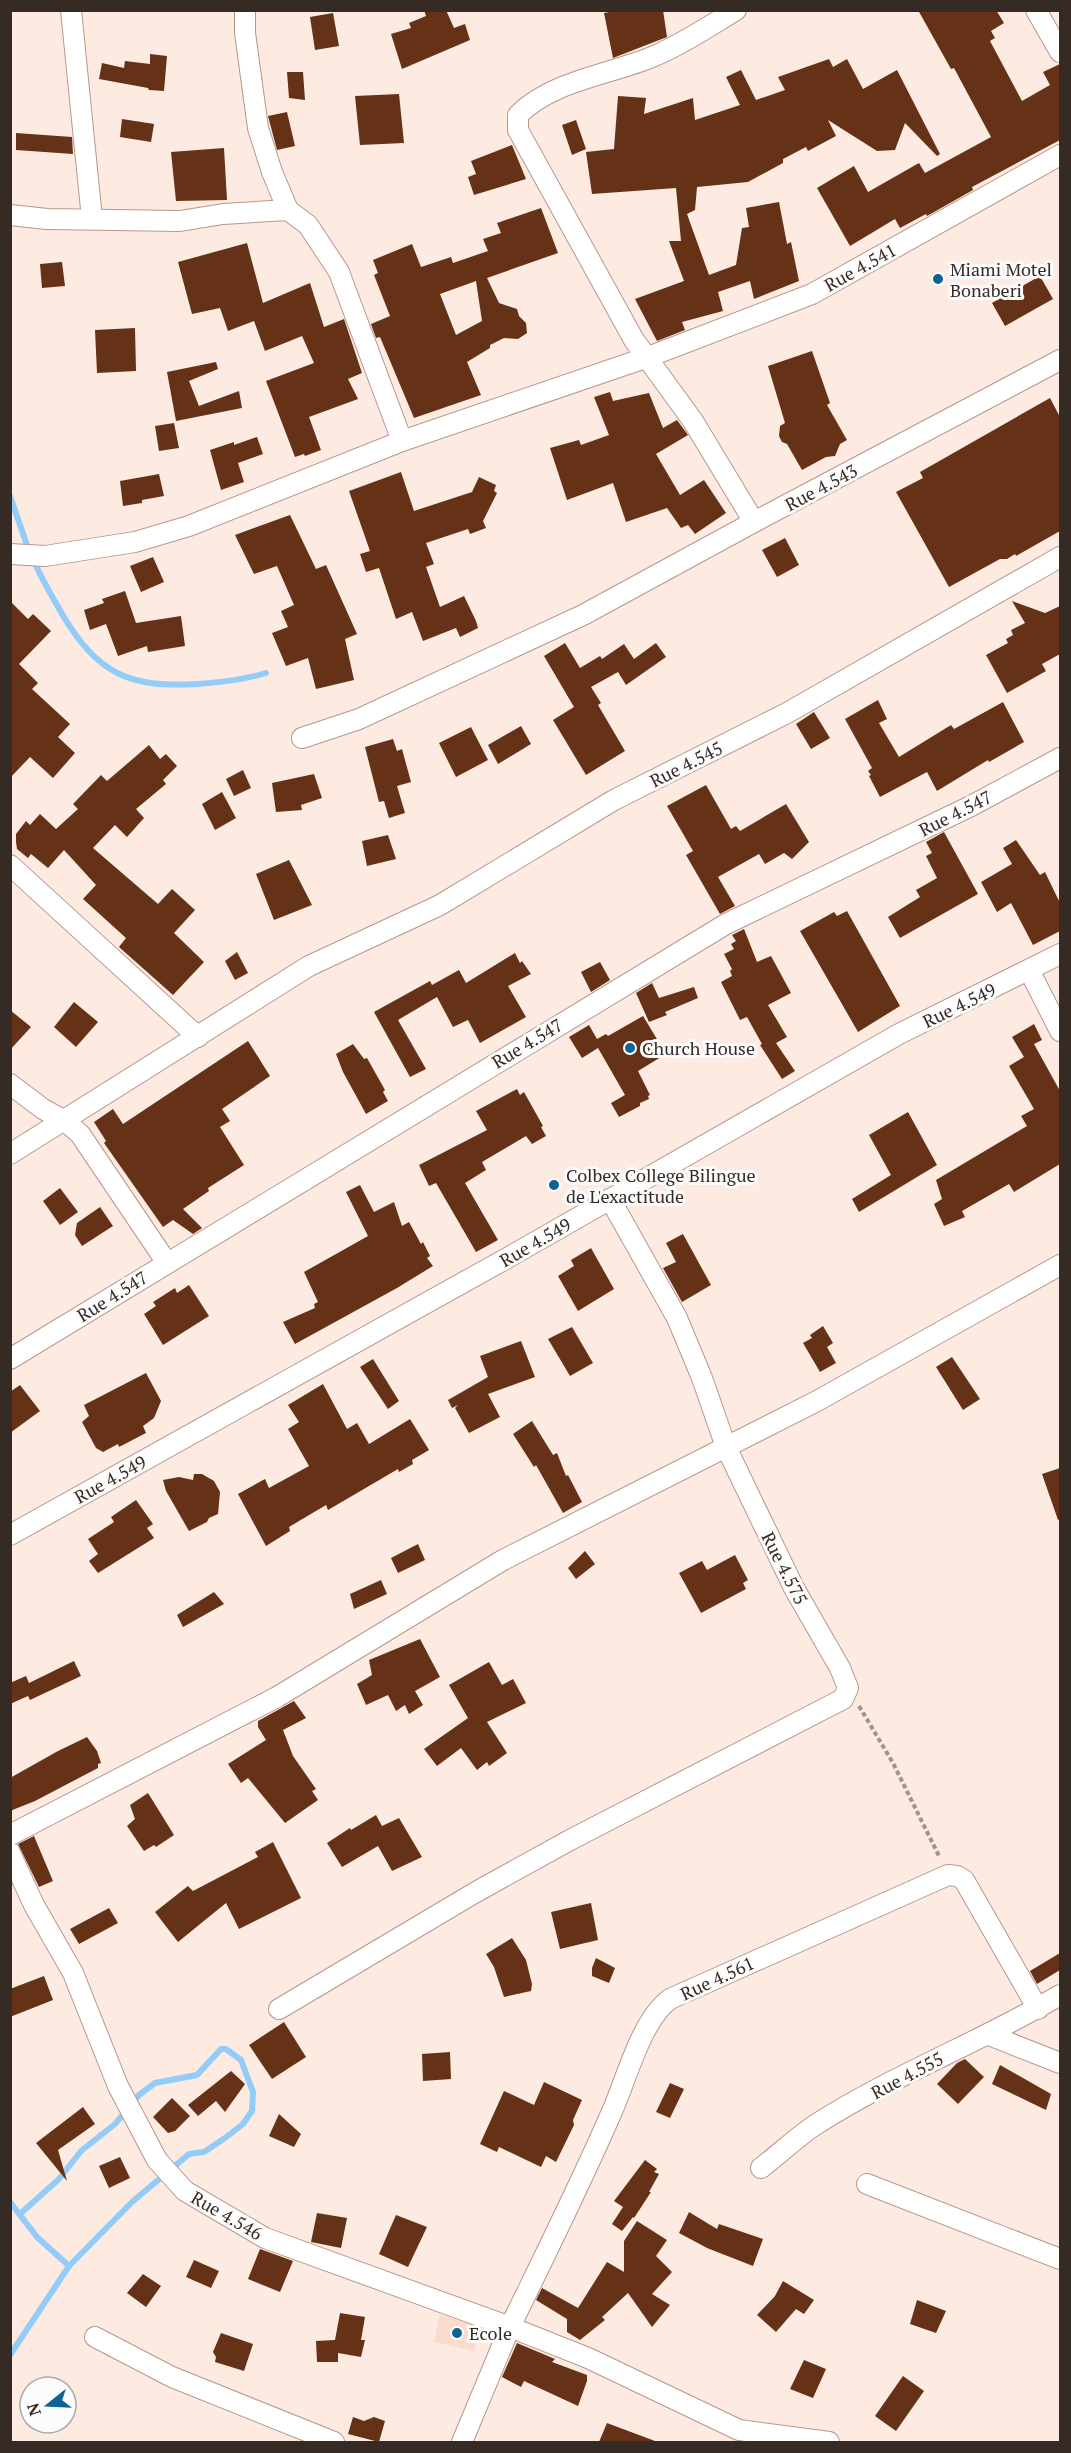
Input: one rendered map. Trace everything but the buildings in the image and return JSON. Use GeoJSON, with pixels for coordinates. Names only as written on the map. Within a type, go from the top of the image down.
{"type":"FeatureCollection","features":[{"type":"Feature","properties":{"kind":"street"},"geometry":{"type":"LineString","coordinates":[[71,10],[92,219]]}},
{"type":"Feature","properties":{"kind":"street"},"geometry":{"type":"LineString","coordinates":[[245,10],[245,33],[258,128],[272,172],[288,210],[308,225],[339,272],[402,441]]}},
{"type":"Feature","properties":{"kind":"street"},"geometry":{"type":"LineString","coordinates":[[736,10],[670,50],[570,85],[529,105],[518,115],[518,130],[634,340],[693,421],[754,522]]}},
{"type":"Feature","properties":{"kind":"street"},"geometry":{"type":"LineString","coordinates":[[1036,10],[1060,52]]}},
{"type":"Feature","properties":{"kind":"street","name":"Rue 4.541"},"geometry":{"type":"LineString","coordinates":[[10,554],[45,556],[135,542],[189,526],[402,441],[648,357],[812,294],[1060,154]]}},
{"type":"Feature","properties":{"kind":"street"},"geometry":{"type":"LineString","coordinates":[[10,215],[180,220],[224,214],[288,210]]}},
{"type":"Feature","properties":{"kind":"street","name":"Rue 4.543"},"geometry":{"type":"LineString","coordinates":[[302,738],[359,718],[583,615],[1060,360]]}},
{"type":"Feature","properties":{"kind":"street","name":"Rue 4.545"},"geometry":{"type":"LineString","coordinates":[[10,1154],[66,1121],[309,966],[440,905],[614,800],[787,713],[1060,557]]}},
{"type":"Feature","properties":{"kind":"street","name":"Rue 4.547"},"geometry":{"type":"LineString","coordinates":[[10,1359],[726,924],[971,806],[1060,758]]}},
{"type":"Feature","properties":{"kind":"street"},"geometry":{"type":"LineString","coordinates":[[10,865],[198,1037]]}},
{"type":"Feature","properties":{"kind":"street","name":"Rue 4.549"},"geometry":{"type":"LineString","coordinates":[[10,1535],[610,1199],[899,1034],[1060,954]]}},
{"type":"Feature","properties":{"kind":"street"},"geometry":{"type":"LineString","coordinates":[[1029,970],[1060,1031]]}},
{"type":"Feature","properties":{"kind":"street"},"geometry":{"type":"LineString","coordinates":[[10,1084],[43,1109],[66,1121],[80,1134],[166,1263]]}},
{"type":"Feature","properties":{"kind":"street","name":"Rue 4.575"},"geometry":{"type":"LineString","coordinates":[[610,1199],[677,1318],[702,1378],[726,1447],[795,1588],[840,1668],[848,1688]]}},
{"type":"Feature","properties":{"kind":"street"},"geometry":{"type":"LineString","coordinates":[[10,1835],[277,1697],[503,1560],[817,1401],[1060,1265]]}},
{"type":"Feature","properties":{"kind":"street"},"geometry":{"type":"LineString","coordinates":[[279,2009],[476,1892],[570,1840],[843,1699],[848,1688]]}},
{"type":"Feature","properties":{"kind":"street","name":"Rue 4.546"},"geometry":{"type":"LineString","coordinates":[[10,1853],[34,1905],[74,1973],[118,2086],[141,2132],[157,2160],[185,2191],[265,2238],[510,2327],[588,2358],[739,2430],[829,2442]]}},
{"type":"Feature","properties":{"kind":"street"},"geometry":{"type":"LineString","coordinates":[[948,1875],[964,1880],[1038,2009]]}},
{"type":"Feature","properties":{"kind":"street","name":"Rue 4.561"},"geometry":{"type":"LineString","coordinates":[[510,2327],[611,2114],[633,2056],[660,2007],[670,1999],[948,1875]]}},
{"type":"Feature","properties":{"kind":"street","name":"Rue 4.555"},"geometry":{"type":"LineString","coordinates":[[761,2168],[812,2127],[831,2115],[944,2054],[989,2035],[1060,1995]]}},
{"type":"Feature","properties":{"kind":"street"},"geometry":{"type":"LineString","coordinates":[[989,2035],[1060,2063]]}},
{"type":"Feature","properties":{"kind":"street"},"geometry":{"type":"LineString","coordinates":[[867,2184],[1060,2259]]}},
{"type":"Feature","properties":{"kind":"street"},"geometry":{"type":"LineString","coordinates":[[462,2442],[510,2327]]}},
{"type":"Feature","properties":{"kind":"street"},"geometry":{"type":"LineString","coordinates":[[95,2337],[171,2377],[334,2442]]}},
{"type":"Feature","properties":{"kind":"path"},"geometry":{"type":"LineString","coordinates":[[848,1688],[893,1763],[948,1875]]}},
{"type":"Feature","properties":{"kind":"shaded area","name":"Ecole"},"geometry":{"type":"Polygon","coordinates":[[[440,2315],[480,2325],[474,2351],[434,2342],[440,2315]]]}},
{"type":"Feature","properties":{"kind":"waterway"},"geometry":{"type":"LineString","coordinates":[[10,496],[27,545]]}},
{"type":"Feature","properties":{"kind":"waterway"},"geometry":{"type":"LineString","coordinates":[[34,561],[75,634],[102,664],[117,673],[152,683],[174,685],[224,681],[266,673]]}},
{"type":"Feature","properties":{"kind":"waterway"},"geometry":{"type":"LineString","coordinates":[[10,2355],[69,2266],[132,2202],[189,2154],[204,2152],[243,2124],[252,2111],[253,2092],[241,2060],[226,2049],[221,2049],[197,2075],[155,2083],[139,2095],[115,2124],[81,2151],[59,2179],[20,2214]]}},
{"type":"Feature","properties":{"kind":"waterway"},"geometry":{"type":"LineString","coordinates":[[10,2202],[37,2237],[69,2266]]}},
{"type":"Feature","properties":{"kind":"place","name":"Miami Motel Bonaberi"},"geometry":{"type":"Point","coordinates":[938,279]}},
{"type":"Feature","properties":{"kind":"place","name":"Church House"},"geometry":{"type":"Point","coordinates":[630,1048]}},
{"type":"Feature","properties":{"kind":"place","name":"Colbex College Bilingue de L'exactitude"},"geometry":{"type":"Point","coordinates":[554,1185]}},
{"type":"Feature","properties":{"kind":"place","name":"Ecole"},"geometry":{"type":"Point","coordinates":[457,2333]}}]}
